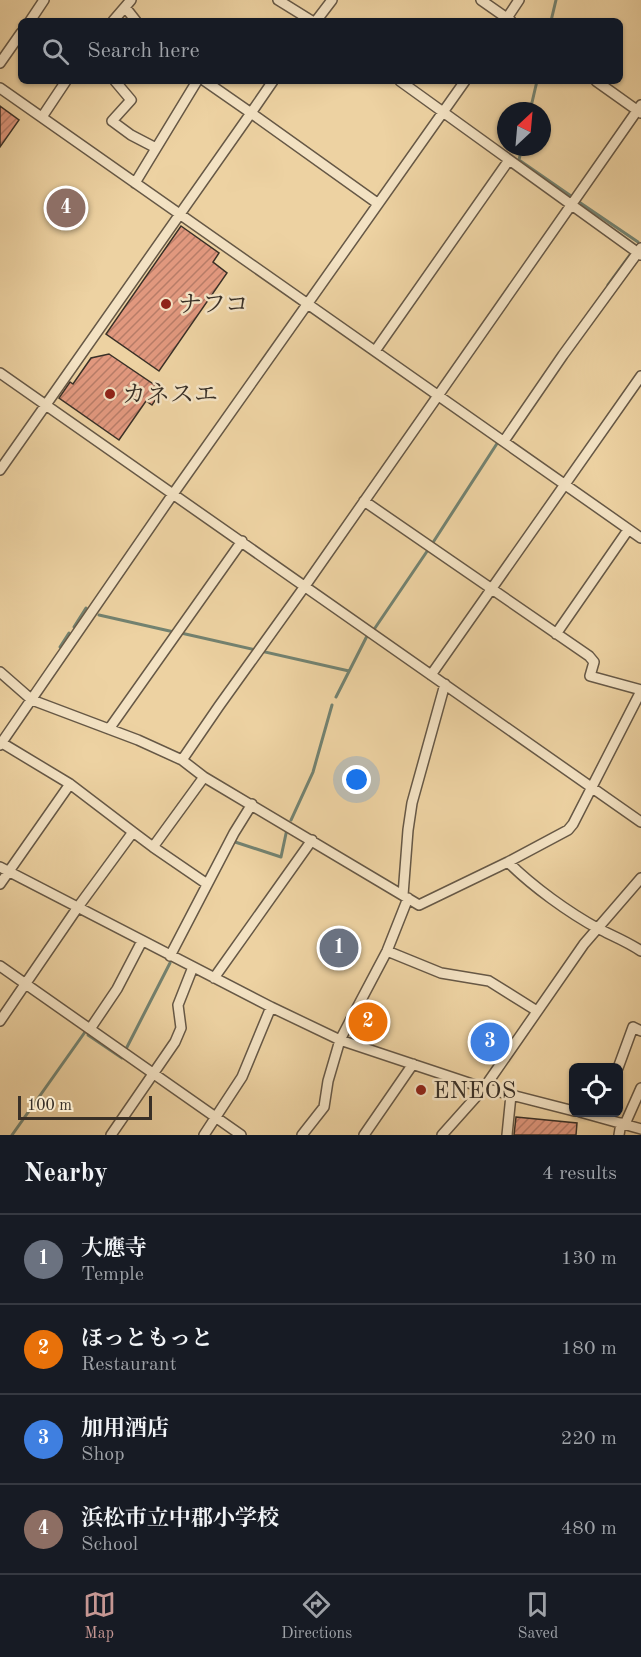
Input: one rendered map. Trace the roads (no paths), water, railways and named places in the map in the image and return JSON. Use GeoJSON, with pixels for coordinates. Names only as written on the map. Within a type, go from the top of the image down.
{"type":"FeatureCollection","features":[{"type":"Feature","properties":{"kind":"street"},"geometry":{"type":"LineString","coordinates":[[32,18],[44,0]]}},
{"type":"Feature","properties":{"kind":"street"},"geometry":{"type":"LineString","coordinates":[[278,0],[309,18]]}},
{"type":"Feature","properties":{"kind":"street"},"geometry":{"type":"LineString","coordinates":[[317,18],[332,0]]}},
{"type":"Feature","properties":{"kind":"street"},"geometry":{"type":"LineString","coordinates":[[481,0],[505,18]]}},
{"type":"Feature","properties":{"kind":"street"},"geometry":{"type":"LineString","coordinates":[[509,18],[519,0]]}},
{"type":"Feature","properties":{"kind":"street"},"geometry":{"type":"LineString","coordinates":[[115,18],[128,3],[135,18]]}},
{"type":"Feature","properties":{"kind":"street"},"geometry":{"type":"LineString","coordinates":[[0,63],[18,37]]}},
{"type":"Feature","properties":{"kind":"street"},"geometry":{"type":"LineString","coordinates":[[42,117],[64,84]]}},
{"type":"Feature","properties":{"kind":"street"},"geometry":{"type":"LineString","coordinates":[[118,84],[131,100],[112,121],[131,135],[156,148]]}},
{"type":"Feature","properties":{"kind":"street"},"geometry":{"type":"LineString","coordinates":[[135,183],[195,84]]}},
{"type":"Feature","properties":{"kind":"street"},"geometry":{"type":"LineString","coordinates":[[209,84],[377,203]]}},
{"type":"Feature","properties":{"kind":"street"},"geometry":{"type":"LineString","coordinates":[[0,470],[271,84]]}},
{"type":"Feature","properties":{"kind":"street"},"geometry":{"type":"LineString","coordinates":[[404,84],[640,252],[563,355],[504,441]]}},
{"type":"Feature","properties":{"kind":"street"},"geometry":{"type":"LineString","coordinates":[[207,884],[153,847],[70,784],[1,744],[173,494],[463,84]]}},
{"type":"Feature","properties":{"kind":"street"},"geometry":{"type":"LineString","coordinates":[[182,760],[640,110],[601,84]]}},
{"type":"Feature","properties":{"kind":"street"},"geometry":{"type":"LineString","coordinates":[[0,88],[641,538]]}},
{"type":"Feature","properties":{"kind":"street"},"geometry":{"type":"LineString","coordinates":[[375,351],[509,160]]}},
{"type":"Feature","properties":{"kind":"street"},"geometry":{"type":"LineString","coordinates":[[0,373],[641,822]]}},
{"type":"Feature","properties":{"kind":"street"},"geometry":{"type":"LineString","coordinates":[[431,675],[641,376]]}},
{"type":"Feature","properties":{"kind":"street"},"geometry":{"type":"LineString","coordinates":[[0,672],[32,700],[138,740],[182,760],[204,777],[419,905],[568,830],[641,691],[590,676],[594,662],[589,656],[364,501]]}},
{"type":"Feature","properties":{"kind":"street"},"geometry":{"type":"LineString","coordinates":[[556,634],[628,530]]}},
{"type":"Feature","properties":{"kind":"street"},"geometry":{"type":"LineString","coordinates":[[109,729],[242,541]]}},
{"type":"Feature","properties":{"kind":"street"},"geometry":{"type":"LineString","coordinates":[[302,1135],[324,1107],[330,1071],[340,1040],[387,951],[406,896],[407,840],[412,803],[445,684]]}},
{"type":"Feature","properties":{"kind":"street"},"geometry":{"type":"LineString","coordinates":[[153,847],[204,777]]}},
{"type":"Feature","properties":{"kind":"street"},"geometry":{"type":"LineString","coordinates":[[0,884],[4,869],[70,784]]}},
{"type":"Feature","properties":{"kind":"street"},"geometry":{"type":"LineString","coordinates":[[170,956],[234,833],[252,804]]}},
{"type":"Feature","properties":{"kind":"street"},"geometry":{"type":"LineString","coordinates":[[0,1021],[78,907],[133,832]]}},
{"type":"Feature","properties":{"kind":"street"},"geometry":{"type":"LineString","coordinates":[[214,978],[312,840]]}},
{"type":"Feature","properties":{"kind":"street"},"geometry":{"type":"LineString","coordinates":[[508,862],[520,874],[598,928],[641,951]]}},
{"type":"Feature","properties":{"kind":"street"},"geometry":{"type":"LineString","coordinates":[[4,869],[170,956],[340,1040],[484,1088],[569,1110]]}},
{"type":"Feature","properties":{"kind":"street"},"geometry":{"type":"LineString","coordinates":[[442,1135],[484,1088],[564,970],[641,878]]}},
{"type":"Feature","properties":{"kind":"street"},"geometry":{"type":"LineString","coordinates":[[90,1029],[117,989],[142,941]]}},
{"type":"Feature","properties":{"kind":"street"},"geometry":{"type":"LineString","coordinates":[[387,951],[441,973],[489,981],[537,1011]]}},
{"type":"Feature","properties":{"kind":"street"},"geometry":{"type":"LineString","coordinates":[[0,966],[241,1135]]}},
{"type":"Feature","properties":{"kind":"street"},"geometry":{"type":"LineString","coordinates":[[111,1135],[175,1042],[181,1028],[178,1005],[193,967]]}},
{"type":"Feature","properties":{"kind":"street"},"geometry":{"type":"LineString","coordinates":[[204,1135],[242,1077],[272,1007]]}},
{"type":"Feature","properties":{"kind":"street"},"geometry":{"type":"LineString","coordinates":[[620,1063],[633,1027],[641,1031]]}},
{"type":"Feature","properties":{"kind":"street"},"geometry":{"type":"LineString","coordinates":[[364,1135],[413,1064]]}},
{"type":"Feature","properties":{"kind":"street"},"geometry":{"type":"LineString","coordinates":[[619,1135],[641,1088]]}},
{"type":"Feature","properties":{"kind":"street"},"geometry":{"type":"LineString","coordinates":[[507,1135],[511,1095]]}},
{"type":"Feature","properties":{"kind":"street"},"geometry":{"type":"LineString","coordinates":[[603,1117],[641,1129]]}},
{"type":"Feature","properties":{"kind":"waterway"},"geometry":{"type":"LineString","coordinates":[[552,18],[556,0]]}},
{"type":"Feature","properties":{"kind":"waterway"},"geometry":{"type":"LineString","coordinates":[[532,102],[536,84]]}},
{"type":"Feature","properties":{"kind":"waterway"},"geometry":{"type":"LineString","coordinates":[[520,156],[519,160],[571,196]]}},
{"type":"Feature","properties":{"kind":"waterway"},"geometry":{"type":"LineString","coordinates":[[579,202],[638,242]]}},
{"type":"Feature","properties":{"kind":"waterway"},"geometry":{"type":"LineString","coordinates":[[608,285],[630,255]]}},
{"type":"Feature","properties":{"kind":"waterway"},"geometry":{"type":"LineString","coordinates":[[375,628],[498,442]]}},
{"type":"Feature","properties":{"kind":"waterway"},"geometry":{"type":"LineString","coordinates":[[74,627],[86,608]]}},
{"type":"Feature","properties":{"kind":"waterway"},"geometry":{"type":"LineString","coordinates":[[99,615],[174,632]]}},
{"type":"Feature","properties":{"kind":"waterway"},"geometry":{"type":"LineString","coordinates":[[60,647],[69,633]]}},
{"type":"Feature","properties":{"kind":"waterway"},"geometry":{"type":"LineString","coordinates":[[181,633],[349,671]]}},
{"type":"Feature","properties":{"kind":"waterway"},"geometry":{"type":"LineString","coordinates":[[336,697],[367,636]]}},
{"type":"Feature","properties":{"kind":"waterway"},"geometry":{"type":"LineString","coordinates":[[291,820],[313,772],[332,705]]}},
{"type":"Feature","properties":{"kind":"waterway"},"geometry":{"type":"LineString","coordinates":[[232,841],[281,857],[287,829]]}},
{"type":"Feature","properties":{"kind":"waterway"},"geometry":{"type":"LineString","coordinates":[[126,1049],[170,963]]}},
{"type":"Feature","properties":{"kind":"waterway"},"geometry":{"type":"LineString","coordinates":[[12,1135],[85,1032]]}},
{"type":"Feature","properties":{"kind":"waterway"},"geometry":{"type":"LineString","coordinates":[[88,1035],[122,1058]]}},
{"type":"Feature","properties":{"kind":"place","name":"浜松市立中郡小学校"},"geometry":{"type":"Point","coordinates":[66,208]}},
{"type":"Feature","properties":{"kind":"place","name":"ナフコ"},"geometry":{"type":"Point","coordinates":[166,304]}},
{"type":"Feature","properties":{"kind":"place","name":"カネスエ"},"geometry":{"type":"Point","coordinates":[110,394]}},
{"type":"Feature","properties":{"kind":"place","name":"大應寺"},"geometry":{"type":"Point","coordinates":[339,948]}},
{"type":"Feature","properties":{"kind":"place","name":"ほっともっと"},"geometry":{"type":"Point","coordinates":[368,1022]}},
{"type":"Feature","properties":{"kind":"place","name":"加用酒店"},"geometry":{"type":"Point","coordinates":[490,1042]}},
{"type":"Feature","properties":{"kind":"place","name":"ENEOS"},"geometry":{"type":"Point","coordinates":[421,1090]}}]}
